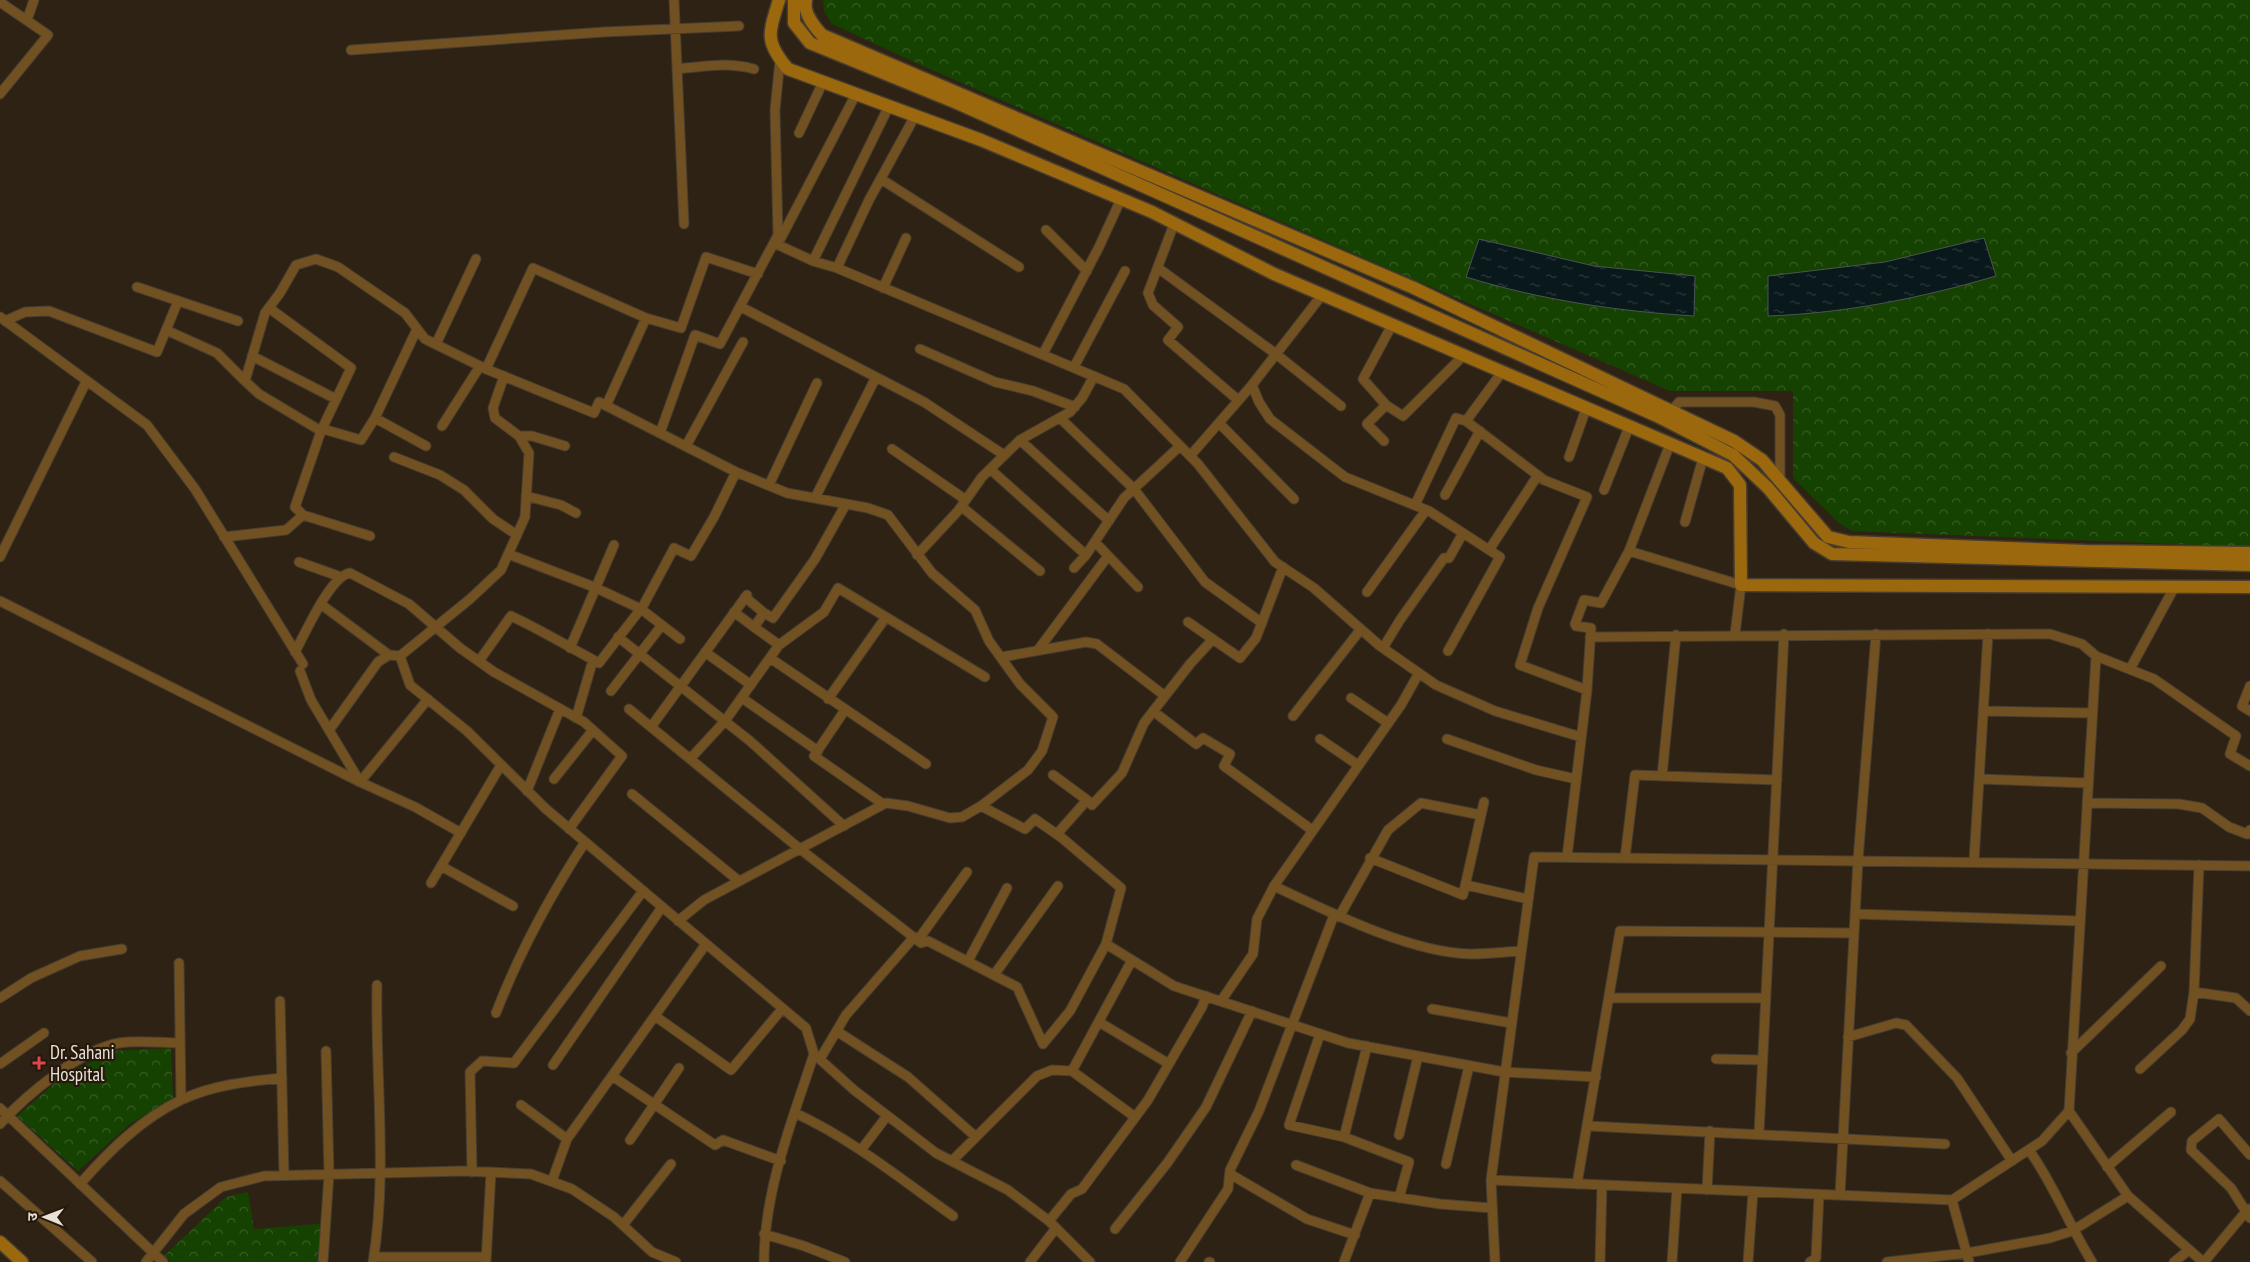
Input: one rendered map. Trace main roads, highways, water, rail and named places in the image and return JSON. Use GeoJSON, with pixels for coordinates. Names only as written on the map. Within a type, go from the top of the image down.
{"type":"FeatureCollection","features":[{"type":"Feature","properties":{"kind":"water"},"geometry":{"type":"Polygon","coordinates":[[[1984,238],[1996,276],[1912,298],[1884,303],[1826,312],[1768,316],[1768,276],[1885,262],[1984,238]]]}},
{"type":"Feature","properties":{"kind":"water"},"geometry":{"type":"Polygon","coordinates":[[[1479,239],[1594,266],[1695,276],[1694,316],[1607,308],[1522,292],[1466,277],[1479,239]]]}},
{"type":"Feature","properties":{"kind":"place","name":"Dr. Sahani Hospital"},"geometry":{"type":"Point","coordinates":[39,1063]}}]}
